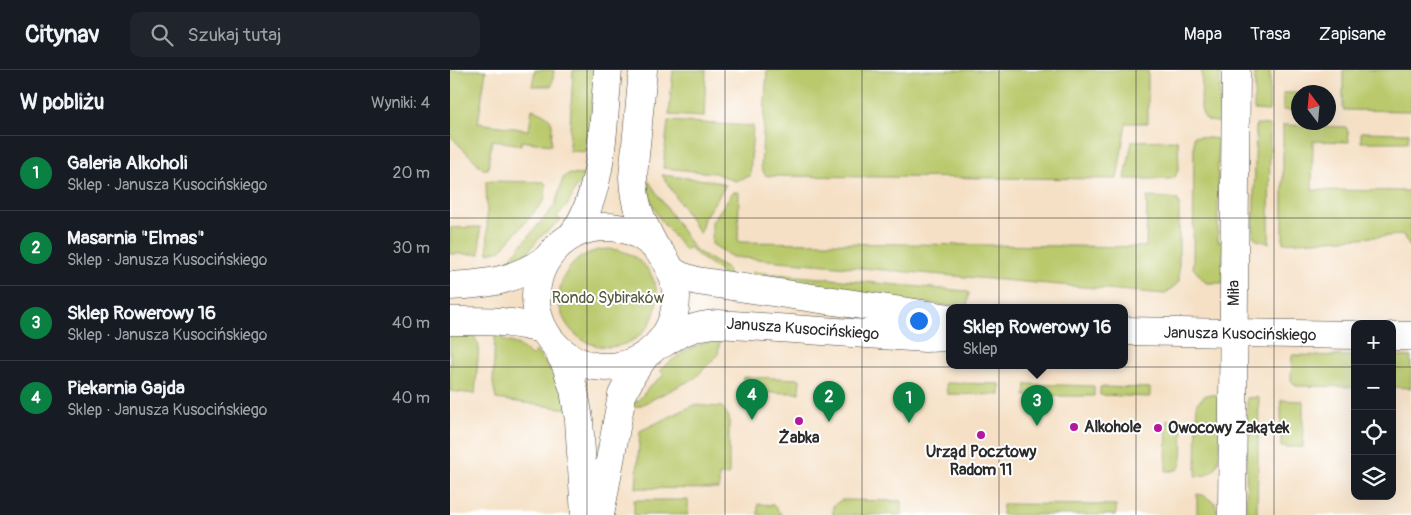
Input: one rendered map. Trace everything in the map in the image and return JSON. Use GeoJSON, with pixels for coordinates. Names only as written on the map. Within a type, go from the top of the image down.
{"type":"FeatureCollection","features":[{"type":"Feature","properties":{"kind":"street"},"geometry":{"type":"LineString","coordinates":[[573,234],[583,219],[598,172],[608,70]]}},
{"type":"Feature","properties":{"kind":"street"},"geometry":{"type":"LineString","coordinates":[[600,515],[622,395],[633,373],[670,332],[674,320],[674,281],[639,216],[634,190],[633,178],[643,70]]}},
{"type":"Feature","properties":{"kind":"street","name":"Miła"},"geometry":{"type":"LineString","coordinates":[[1232,515],[1236,70]]}},
{"type":"Feature","properties":{"kind":"street"},"geometry":{"type":"LineString","coordinates":[[585,515],[574,390],[566,365],[540,319],[536,298],[537,285],[545,260],[556,246],[573,234],[594,227],[612,225],[643,236],[663,259]]}},
{"type":"Feature","properties":{"kind":"street","name":"Janusza Kusocińskiego"},"geometry":{"type":"LineString","coordinates":[[663,259],[680,276],[697,282],[946,317]]}},
{"type":"Feature","properties":{"kind":"street"},"geometry":{"type":"LineString","coordinates":[[450,286],[485,284],[507,279],[523,273],[545,260]]}},
{"type":"Feature","properties":{"kind":"street"},"geometry":{"type":"LineString","coordinates":[[450,321],[521,323],[549,337],[576,360],[597,367],[621,365],[653,350]]}},
{"type":"Feature","properties":{"kind":"street","name":"Janusza Kusocińskiego"},"geometry":{"type":"LineString","coordinates":[[653,350],[684,331],[705,325],[718,324],[925,338],[946,337]]}},
{"type":"Feature","properties":{"kind":"street","name":"Janusza Kusocińskiego"},"geometry":{"type":"LineString","coordinates":[[1128,331],[1351,335]]}},
{"type":"Feature","properties":{"kind":"street"},"geometry":{"type":"LineString","coordinates":[[1396,336],[1411,336]]}},
{"type":"Feature","properties":{"kind":"green space"},"geometry":{"type":"Polygon","coordinates":[[[450,70],[486,70],[478,123],[529,130],[532,109],[549,118],[552,126],[551,145],[521,141],[521,145],[492,140],[488,169],[483,169],[450,136],[450,70]]]}},
{"type":"Feature","properties":{"kind":"green space"},"geometry":{"type":"Polygon","coordinates":[[[535,70],[554,70],[552,86],[532,86],[535,70]]]}},
{"type":"Feature","properties":{"kind":"green space"},"geometry":{"type":"Polygon","coordinates":[[[573,70],[595,70],[587,152],[570,151],[569,147],[573,70]]]}},
{"type":"Feature","properties":{"kind":"green space"},"geometry":{"type":"Polygon","coordinates":[[[673,70],[706,70],[704,117],[669,115],[673,70]]]}},
{"type":"Feature","properties":{"kind":"green space"},"geometry":{"type":"Polygon","coordinates":[[[767,70],[1148,70],[1148,123],[1126,123],[1117,179],[770,176],[765,175],[761,167],[767,70]]]}},
{"type":"Feature","properties":{"kind":"green space"},"geometry":{"type":"Polygon","coordinates":[[[1202,70],[1220,70],[1220,122],[1212,122],[1203,115],[1201,108],[1202,70]]]}},
{"type":"Feature","properties":{"kind":"green space"},"geometry":{"type":"Polygon","coordinates":[[[1255,70],[1270,70],[1269,111],[1254,110],[1255,70]]]}},
{"type":"Feature","properties":{"kind":"green space"},"geometry":{"type":"Polygon","coordinates":[[[1343,70],[1411,70],[1411,111],[1343,110],[1343,70]]]}},
{"type":"Feature","properties":{"kind":"green space"},"geometry":{"type":"Polygon","coordinates":[[[1283,93],[1291,93],[1291,111],[1283,110],[1283,93]]]}},
{"type":"Feature","properties":{"kind":"green space"},"geometry":{"type":"Polygon","coordinates":[[[668,121],[753,126],[750,176],[735,181],[715,173],[663,168],[668,121]]]}},
{"type":"Feature","properties":{"kind":"green space"},"geometry":{"type":"Polygon","coordinates":[[[1256,124],[1270,125],[1269,243],[1257,240],[1253,236],[1256,124]]]}},
{"type":"Feature","properties":{"kind":"green space"},"geometry":{"type":"Polygon","coordinates":[[[1283,125],[1291,125],[1291,130],[1336,130],[1336,127],[1346,127],[1349,142],[1313,141],[1312,190],[1411,191],[1411,249],[1403,235],[1283,243],[1283,125]]]}},
{"type":"Feature","properties":{"kind":"green space"},"geometry":{"type":"Polygon","coordinates":[[[1361,132],[1409,133],[1408,142],[1361,142],[1361,132]]]}},
{"type":"Feature","properties":{"kind":"green space"},"geometry":{"type":"Polygon","coordinates":[[[1194,136],[1218,139],[1218,241],[1223,242],[1223,283],[1206,283],[1193,268],[1194,136]]]}},
{"type":"Feature","properties":{"kind":"green space"},"geometry":{"type":"Polygon","coordinates":[[[1178,140],[1179,168],[1175,177],[1171,179],[1125,179],[1132,141],[1178,140]]]}},
{"type":"Feature","properties":{"kind":"green space"},"geometry":{"type":"Polygon","coordinates":[[[568,174],[585,175],[584,182],[577,186],[567,206],[557,216],[561,220],[540,237],[527,253],[502,268],[555,205],[563,178],[568,174]]]}},
{"type":"Feature","properties":{"kind":"green space"},"geometry":{"type":"Polygon","coordinates":[[[662,175],[714,181],[726,185],[704,218],[700,234],[662,175]]]}},
{"type":"Feature","properties":{"kind":"green space"},"geometry":{"type":"Polygon","coordinates":[[[648,180],[695,250],[727,269],[729,277],[723,276],[690,247],[685,250],[665,226],[655,210],[649,191],[648,180]]]}},
{"type":"Feature","properties":{"kind":"green space"},"geometry":{"type":"Polygon","coordinates":[[[486,181],[544,182],[546,184],[543,202],[501,250],[488,253],[486,181]]]}},
{"type":"Feature","properties":{"kind":"green space"},"geometry":{"type":"Polygon","coordinates":[[[733,192],[739,192],[738,242],[1146,247],[1147,197],[1171,198],[1178,200],[1179,204],[1179,282],[1165,294],[732,257],[712,244],[712,222],[733,192]]]}},
{"type":"Feature","properties":{"kind":"green space"},"geometry":{"type":"Polygon","coordinates":[[[480,227],[480,254],[450,254],[450,228],[480,227]]]}},
{"type":"Feature","properties":{"kind":"green space","name":"Rondo Sybiraków"},"geometry":{"type":"Polygon","coordinates":[[[608,249],[627,253],[643,263],[653,279],[657,298],[653,317],[643,333],[627,343],[608,347],[589,343],[573,333],[563,317],[559,298],[563,279],[573,263],[589,253],[608,249]]]}},
{"type":"Feature","properties":{"kind":"green space"},"geometry":{"type":"Polygon","coordinates":[[[753,272],[966,291],[969,293],[967,304],[946,305],[752,279],[753,272]]]}},
{"type":"Feature","properties":{"kind":"green space"},"geometry":{"type":"Polygon","coordinates":[[[450,332],[472,332],[479,345],[475,394],[450,391],[450,332]]]}},
{"type":"Feature","properties":{"kind":"green space"},"geometry":{"type":"Polygon","coordinates":[[[495,332],[501,333],[503,340],[519,345],[531,356],[536,351],[560,381],[568,409],[496,399],[493,383],[495,332]]]}},
{"type":"Feature","properties":{"kind":"green space"},"geometry":{"type":"Polygon","coordinates":[[[720,340],[718,355],[695,378],[639,406],[630,408],[632,403],[639,400],[650,386],[664,375],[660,370],[675,358],[702,344],[720,340]]]}},
{"type":"Feature","properties":{"kind":"green space"},"geometry":{"type":"Polygon","coordinates":[[[1292,355],[1351,356],[1351,387],[1296,386],[1291,380],[1292,355]]]}},
{"type":"Feature","properties":{"kind":"green space"},"geometry":{"type":"Polygon","coordinates":[[[1396,356],[1411,357],[1411,388],[1396,387],[1396,356]]]}},
{"type":"Feature","properties":{"kind":"green space"},"geometry":{"type":"Polygon","coordinates":[[[743,377],[800,379],[799,393],[742,392],[743,377]]]}},
{"type":"Feature","properties":{"kind":"green space"},"geometry":{"type":"Polygon","coordinates":[[[946,383],[1000,384],[1000,395],[947,394],[946,383]]]}},
{"type":"Feature","properties":{"kind":"green space"},"geometry":{"type":"Polygon","coordinates":[[[1026,384],[1094,386],[1094,396],[1025,396],[1026,384]]]}},
{"type":"Feature","properties":{"kind":"green space"},"geometry":{"type":"Polygon","coordinates":[[[1100,387],[1150,388],[1150,397],[1100,395],[1100,387]]]}},
{"type":"Feature","properties":{"kind":"green space"},"geometry":{"type":"Polygon","coordinates":[[[1206,395],[1219,395],[1219,453],[1216,467],[1207,474],[1196,477],[1197,403],[1206,395]]]}},
{"type":"Feature","properties":{"kind":"green space"},"geometry":{"type":"Polygon","coordinates":[[[1247,398],[1259,398],[1257,515],[1246,515],[1247,398]]]}},
{"type":"Feature","properties":{"kind":"green space"},"geometry":{"type":"Polygon","coordinates":[[[1281,400],[1303,401],[1303,447],[1281,447],[1281,400]]]}},
{"type":"Feature","properties":{"kind":"green space"},"geometry":{"type":"Polygon","coordinates":[[[694,405],[722,407],[729,417],[729,475],[719,475],[719,489],[636,488],[640,431],[694,405]]]}},
{"type":"Feature","properties":{"kind":"green space"},"geometry":{"type":"Polygon","coordinates":[[[1167,420],[1179,420],[1182,424],[1182,461],[1178,469],[1170,471],[1166,471],[1167,420]]]}},
{"type":"Feature","properties":{"kind":"green space"},"geometry":{"type":"Polygon","coordinates":[[[1197,494],[1203,495],[1215,503],[1218,515],[1197,515],[1197,494]]]}},
{"type":"Feature","properties":{"kind":"green space"},"geometry":{"type":"Polygon","coordinates":[[[634,500],[688,500],[688,515],[634,515],[634,500]]]}},
{"type":"Feature","properties":{"kind":"green space"},"geometry":{"type":"Polygon","coordinates":[[[841,500],[902,501],[902,515],[833,515],[833,506],[841,500]]]}},
{"type":"Feature","properties":{"kind":"green space"},"geometry":{"type":"Polygon","coordinates":[[[758,504],[773,505],[782,515],[758,515],[758,504]]]}},
{"type":"Feature","properties":{"kind":"green space"},"geometry":{"type":"Polygon","coordinates":[[[1003,504],[1116,505],[1116,515],[1002,515],[1003,504]]]}},
{"type":"Feature","properties":{"kind":"place","name":"Piekarnia Gajda"},"geometry":{"type":"Point","coordinates":[752,420]}},
{"type":"Feature","properties":{"kind":"place","name":"Żabka"},"geometry":{"type":"Point","coordinates":[799,421]}},
{"type":"Feature","properties":{"kind":"place","name":"Masarnia \"Elmas\""},"geometry":{"type":"Point","coordinates":[829,422]}},
{"type":"Feature","properties":{"kind":"place","name":"Galeria Alkoholi"},"geometry":{"type":"Point","coordinates":[909,423]}},
{"type":"Feature","properties":{"kind":"place","name":"Sklep Rowerowy 16"},"geometry":{"type":"Point","coordinates":[1037,426]}},
{"type":"Feature","properties":{"kind":"place","name":"Alkohole"},"geometry":{"type":"Point","coordinates":[1074,427]}},
{"type":"Feature","properties":{"kind":"place","name":"Owocowy Zakątek"},"geometry":{"type":"Point","coordinates":[1158,428]}},
{"type":"Feature","properties":{"kind":"place","name":"Urząd Pocztowy Radom 11"},"geometry":{"type":"Point","coordinates":[981,435]}}]}
